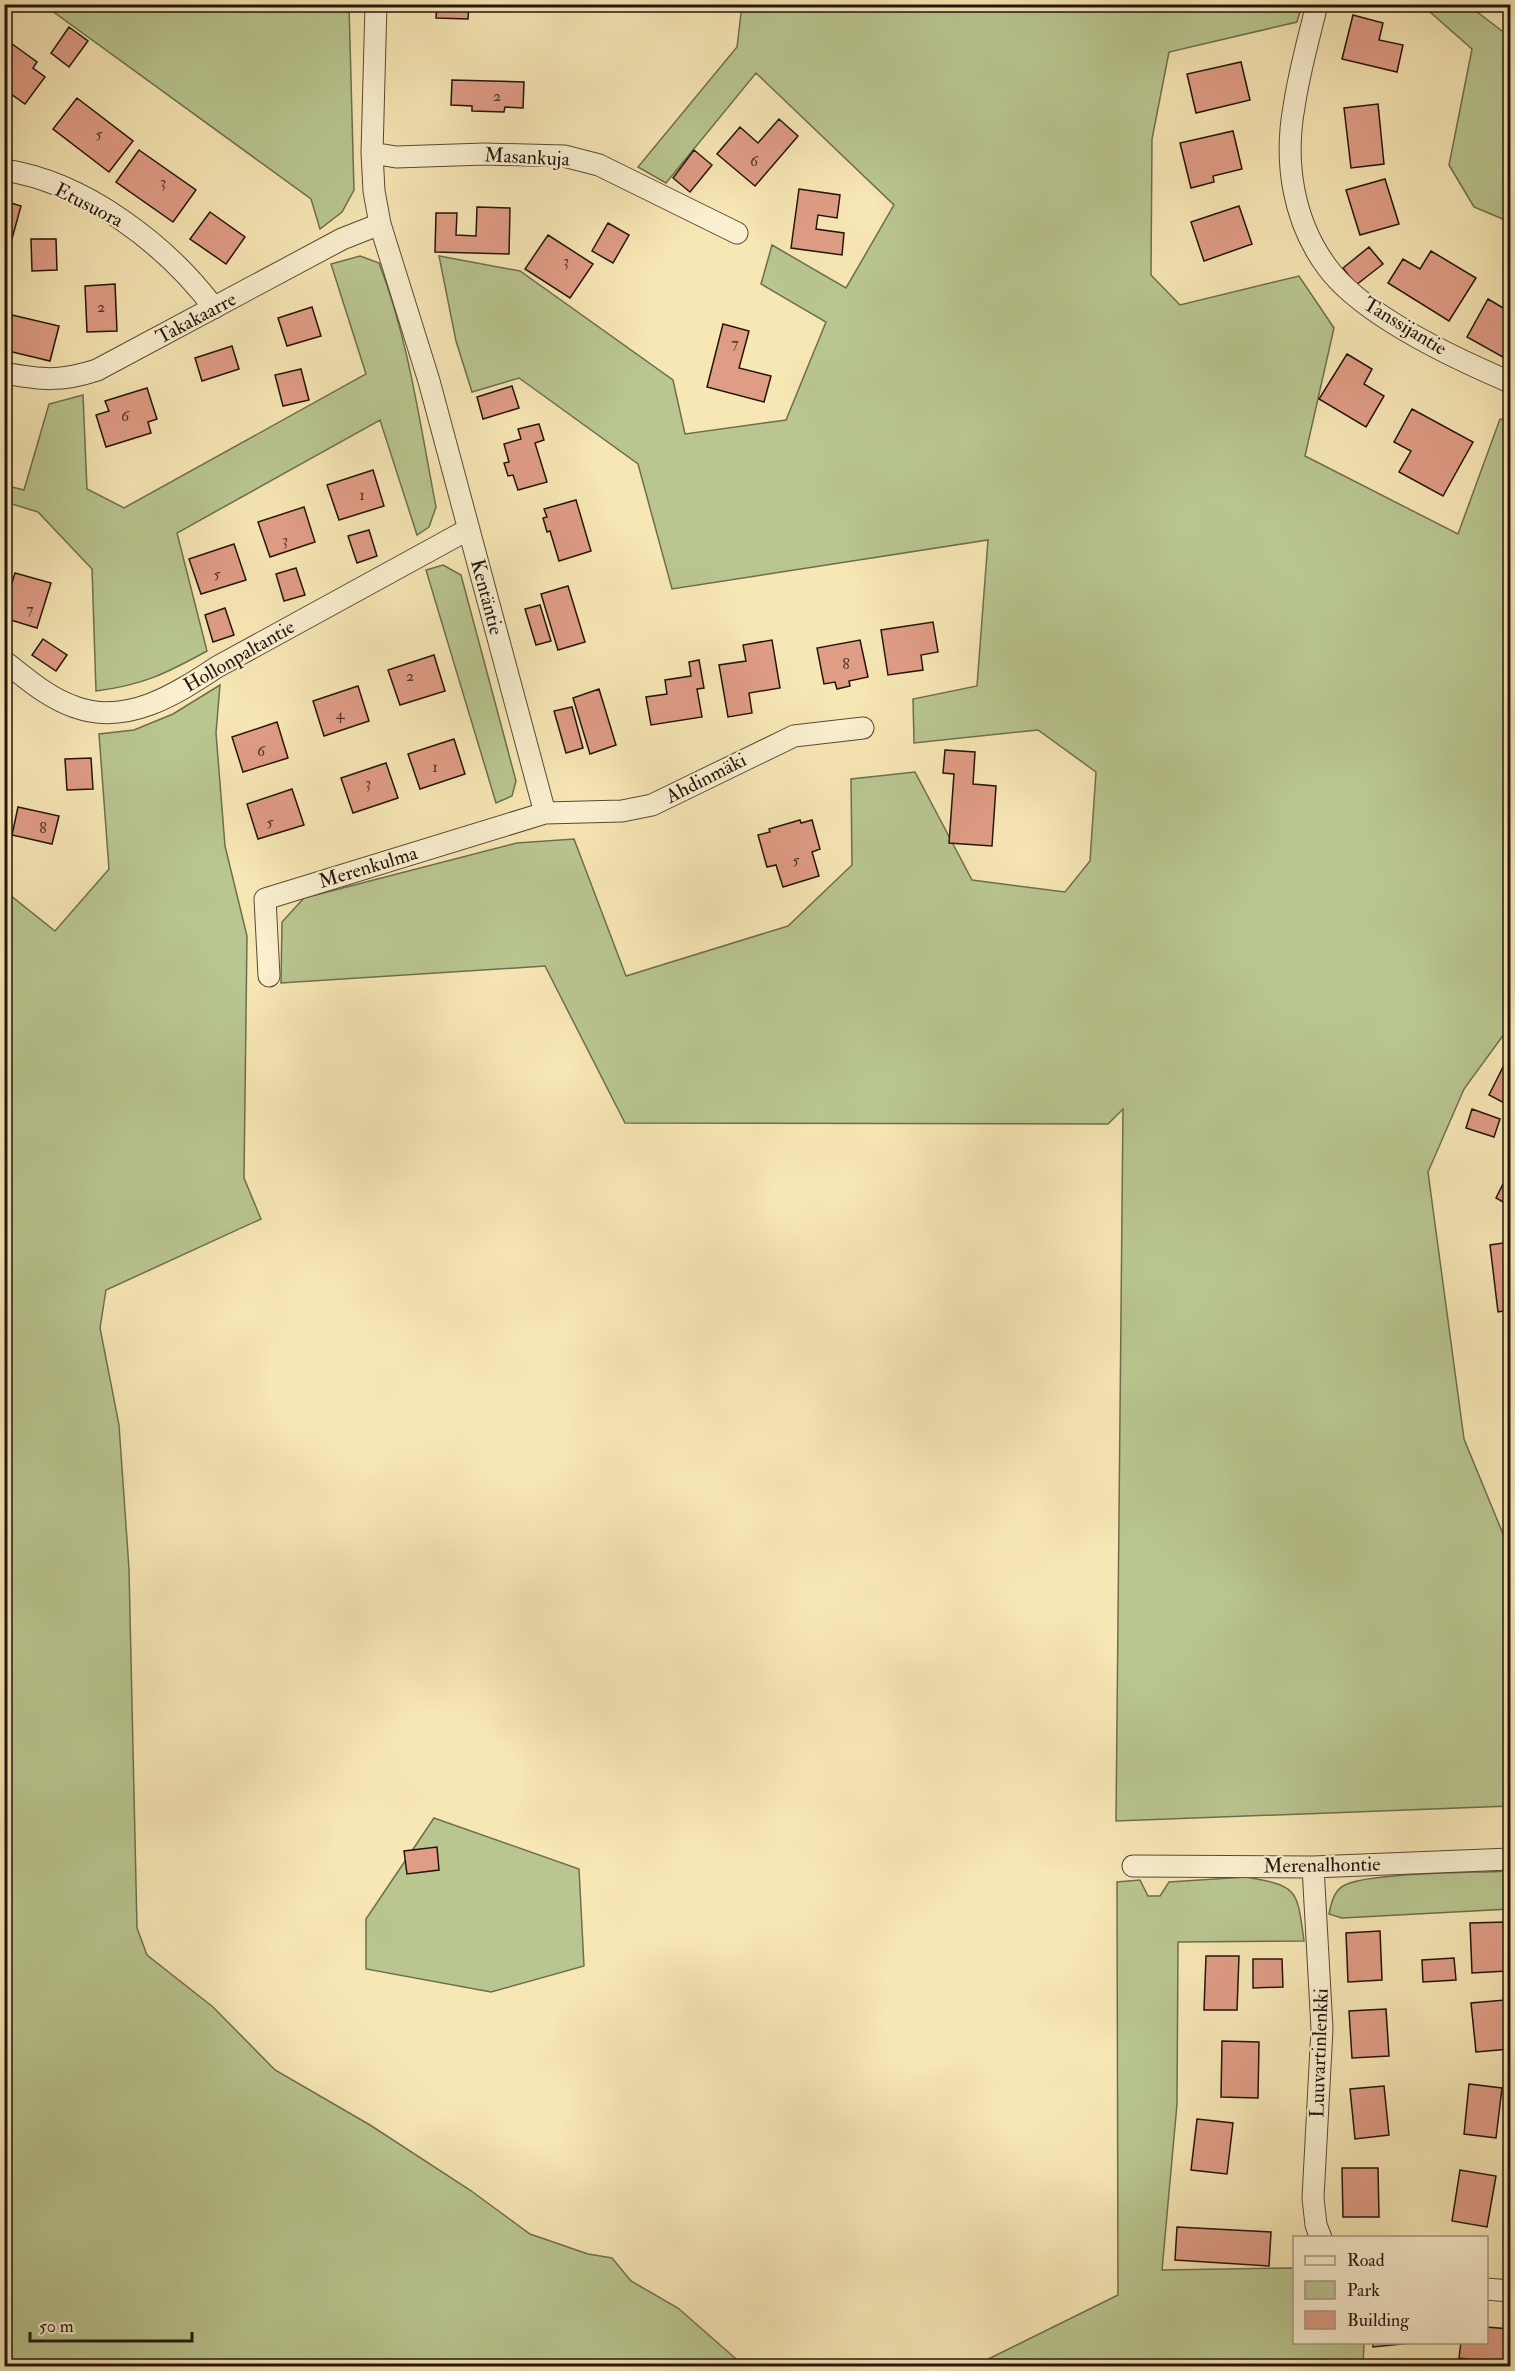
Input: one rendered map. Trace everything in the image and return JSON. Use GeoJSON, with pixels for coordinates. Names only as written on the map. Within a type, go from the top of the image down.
{"type":"FeatureCollection","features":[{"type":"Feature","properties":{"kind":"street"},"geometry":{"type":"LineString","coordinates":[[376,4],[372,153],[374,191],[380,224]]}},
{"type":"Feature","properties":{"kind":"street","name":"Tanssijantie"},"geometry":{"type":"LineString","coordinates":[[1317,4],[1293,108],[1291,170],[1296,205],[1308,235],[1327,268],[1362,302],[1416,335],[1510,382]]}},
{"type":"Feature","properties":{"kind":"street","name":"Masankuja"},"geometry":{"type":"LineString","coordinates":[[372,153],[396,157],[485,154],[564,156],[599,165],[737,232]]}},
{"type":"Feature","properties":{"kind":"street","name":"Etusuora"},"geometry":{"type":"LineString","coordinates":[[4,170],[64,189],[121,217],[195,283],[214,308]]}},
{"type":"Feature","properties":{"kind":"street","name":"Takakaarre"},"geometry":{"type":"LineString","coordinates":[[4,373],[39,380],[67,380],[97,370],[342,239],[380,224]]}},
{"type":"Feature","properties":{"kind":"street","name":"Kentäntie"},"geometry":{"type":"LineString","coordinates":[[380,224],[429,381],[545,813]]}},
{"type":"Feature","properties":{"kind":"street","name":"Hollonpaltantie"},"geometry":{"type":"LineString","coordinates":[[4,661],[42,690],[75,708],[126,712],[179,692],[217,667],[469,528]]}},
{"type":"Feature","properties":{"kind":"street","name":"Ahdinmäki"},"geometry":{"type":"LineString","coordinates":[[545,813],[622,811],[652,805],[794,736],[863,728]]}},
{"type":"Feature","properties":{"kind":"street","name":"Merenkulma"},"geometry":{"type":"LineString","coordinates":[[269,976],[265,898],[545,813]]}},
{"type":"Feature","properties":{"kind":"street","name":"Merenalhontie"},"geometry":{"type":"LineString","coordinates":[[1133,1866],[1313,1867],[1510,1858]]}},
{"type":"Feature","properties":{"kind":"street","name":"Luuvartinlenkki"},"geometry":{"type":"LineString","coordinates":[[1313,1867],[1322,2029],[1312,2198],[1316,2225],[1320,2236]]}},
{"type":"Feature","properties":{"kind":"street"},"geometry":{"type":"LineString","coordinates":[[1488,2289],[1510,2291]]}},
{"type":"Feature","properties":{"kind":"green space"},"geometry":{"type":"Polygon","coordinates":[[[44,5],[349,5],[354,190],[342,212],[320,229],[311,199],[44,5]]]}},
{"type":"Feature","properties":{"kind":"green space"},"geometry":{"type":"Polygon","coordinates":[[[742,5],[1302,5],[1297,22],[1169,52],[1152,139],[1151,275],[1180,305],[1299,276],[1334,328],[1305,456],[1458,534],[1500,419],[1510,421],[1510,1026],[1464,1089],[1428,1172],[1464,1439],[1510,1551],[1510,1806],[1116,1821],[1123,1109],[1108,1124],[625,1123],[545,966],[281,983],[282,922],[304,898],[517,843],[574,839],[626,976],[788,926],[852,865],[851,779],[915,772],[972,880],[1065,892],[1090,861],[1096,772],[1038,730],[914,743],[913,699],[977,686],[988,540],[672,589],[638,464],[519,378],[472,392],[456,341],[439,256],[520,271],[673,380],[685,434],[786,420],[826,322],[761,284],[772,245],[846,288],[894,205],[756,73],[666,183],[638,167],[737,47],[742,5]]]}},
{"type":"Feature","properties":{"kind":"green space"},"geometry":{"type":"Polygon","coordinates":[[[1422,5],[1468,5],[1510,37],[1510,222],[1474,207],[1449,165],[1472,49],[1422,5]]]}},
{"type":"Feature","properties":{"kind":"green space"},"geometry":{"type":"Polygon","coordinates":[[[360,256],[379,263],[406,353],[436,507],[429,527],[417,535],[380,420],[177,533],[207,651],[141,682],[96,691],[92,569],[38,512],[5,502],[4,485],[24,490],[49,404],[83,395],[87,489],[124,508],[366,374],[331,264],[360,256]]]}},
{"type":"Feature","properties":{"kind":"green space"},"geometry":{"type":"Polygon","coordinates":[[[443,565],[461,575],[516,781],[512,796],[496,803],[426,570],[443,565]]]}},
{"type":"Feature","properties":{"kind":"green space"},"geometry":{"type":"Polygon","coordinates":[[[220,685],[216,733],[225,846],[247,936],[244,1178],[261,1219],[106,1290],[100,1328],[119,1425],[129,1569],[137,1928],[147,1955],[213,2007],[275,2070],[370,2125],[470,2190],[530,2234],[588,2254],[612,2258],[631,2281],[678,2308],[744,2366],[5,2366],[5,873],[10,895],[55,931],[109,869],[99,734],[134,730],[173,714],[220,685]]]}},
{"type":"Feature","properties":{"kind":"green space"},"geometry":{"type":"Polygon","coordinates":[[[434,1818],[579,1869],[584,1966],[491,1992],[366,1969],[366,1919],[434,1818]]]}},
{"type":"Feature","properties":{"kind":"green space"},"geometry":{"type":"Polygon","coordinates":[[[1510,1871],[1510,1909],[1342,1918],[1329,1914],[1337,1891],[1355,1881],[1423,1874],[1510,1871]]]}},
{"type":"Feature","properties":{"kind":"green space"},"geometry":{"type":"Polygon","coordinates":[[[1246,1877],[1286,1888],[1297,1901],[1304,1941],[1178,1942],[1177,2104],[1162,2270],[1293,2268],[1293,2344],[1364,2344],[1363,2366],[974,2366],[1118,2295],[1117,1882],[1140,1880],[1148,1896],[1160,1896],[1169,1882],[1246,1877]]]}},
{"type":"Feature","properties":{"kind":"building"},"geometry":{"type":"Polygon","coordinates":[[[437,4],[469,4],[468,19],[436,18],[437,4]]]}},
{"type":"Feature","properties":{"kind":"building"},"geometry":{"type":"Polygon","coordinates":[[[1353,15],[1383,23],[1379,40],[1403,45],[1397,72],[1342,59],[1353,15]]]}},
{"type":"Feature","properties":{"kind":"building"},"geometry":{"type":"Polygon","coordinates":[[[69,27],[88,41],[69,67],[51,53],[69,27]]]}},
{"type":"Feature","properties":{"kind":"building"},"geometry":{"type":"Polygon","coordinates":[[[8,41],[37,62],[33,68],[45,77],[25,104],[4,89],[4,45],[8,41]]]}},
{"type":"Feature","properties":{"kind":"building"},"geometry":{"type":"Polygon","coordinates":[[[1241,62],[1250,100],[1196,113],[1187,74],[1241,62]]]}},
{"type":"Feature","properties":{"kind":"building"},"geometry":{"type":"Polygon","coordinates":[[[452,80],[524,82],[523,108],[505,107],[504,112],[472,111],[472,106],[451,105],[452,80]]]}},
{"type":"Feature","properties":{"kind":"building"},"geometry":{"type":"Polygon","coordinates":[[[77,98],[133,141],[109,172],[53,129],[77,98]]]}},
{"type":"Feature","properties":{"kind":"building"},"geometry":{"type":"Polygon","coordinates":[[[1378,104],[1384,164],[1351,168],[1344,108],[1378,104]]]}},
{"type":"Feature","properties":{"kind":"building"},"geometry":{"type":"Polygon","coordinates":[[[779,119],[798,136],[755,186],[717,154],[740,127],[758,143],[779,119]]]}},
{"type":"Feature","properties":{"kind":"building"},"geometry":{"type":"Polygon","coordinates":[[[1233,131],[1242,169],[1213,176],[1214,182],[1191,188],[1180,143],[1233,131]]]}},
{"type":"Feature","properties":{"kind":"building"},"geometry":{"type":"Polygon","coordinates":[[[139,150],[196,190],[173,222],[116,182],[139,150]]]}},
{"type":"Feature","properties":{"kind":"building"},"geometry":{"type":"Polygon","coordinates":[[[694,150],[712,165],[690,192],[673,178],[694,150]]]}},
{"type":"Feature","properties":{"kind":"building"},"geometry":{"type":"Polygon","coordinates":[[[1385,179],[1399,224],[1360,235],[1346,190],[1385,179]]]}},
{"type":"Feature","properties":{"kind":"building"},"geometry":{"type":"Polygon","coordinates":[[[799,189],[840,195],[837,218],[818,215],[816,229],[844,233],[842,255],[791,248],[799,189]]]}},
{"type":"Feature","properties":{"kind":"building"},"geometry":{"type":"Polygon","coordinates":[[[4,201],[21,206],[8,253],[4,252],[4,201]]]}},
{"type":"Feature","properties":{"kind":"building"},"geometry":{"type":"Polygon","coordinates":[[[1239,206],[1252,244],[1204,261],[1191,222],[1239,206]]]}},
{"type":"Feature","properties":{"kind":"building"},"geometry":{"type":"Polygon","coordinates":[[[477,207],[510,208],[509,254],[435,252],[436,213],[457,213],[456,235],[476,236],[477,207]]]}},
{"type":"Feature","properties":{"kind":"building"},"geometry":{"type":"Polygon","coordinates":[[[210,212],[245,237],[226,264],[190,239],[210,212]]]}},
{"type":"Feature","properties":{"kind":"building"},"geometry":{"type":"Polygon","coordinates":[[[608,223],[629,235],[613,263],[592,251],[608,223]]]}},
{"type":"Feature","properties":{"kind":"building"},"geometry":{"type":"Polygon","coordinates":[[[548,235],[593,264],[570,298],[525,269],[548,235]]]}},
{"type":"Feature","properties":{"kind":"building"},"geometry":{"type":"Polygon","coordinates":[[[31,239],[56,239],[57,270],[32,271],[31,239]]]}},
{"type":"Feature","properties":{"kind":"building"},"geometry":{"type":"Polygon","coordinates":[[[1369,247],[1383,264],[1356,285],[1343,268],[1369,247]]]}},
{"type":"Feature","properties":{"kind":"building"},"geometry":{"type":"Polygon","coordinates":[[[1431,251],[1476,278],[1449,321],[1388,283],[1403,259],[1420,269],[1431,251]]]}},
{"type":"Feature","properties":{"kind":"building"},"geometry":{"type":"Polygon","coordinates":[[[115,284],[117,331],[87,332],[85,286],[115,284]]]}},
{"type":"Feature","properties":{"kind":"building"},"geometry":{"type":"Polygon","coordinates":[[[1488,299],[1510,312],[1510,361],[1467,337],[1488,299]]]}},
{"type":"Feature","properties":{"kind":"building"},"geometry":{"type":"Polygon","coordinates":[[[312,307],[321,336],[287,346],[278,318],[312,307]]]}},
{"type":"Feature","properties":{"kind":"building"},"geometry":{"type":"Polygon","coordinates":[[[12,315],[59,326],[50,361],[4,350],[12,315]]]}},
{"type":"Feature","properties":{"kind":"building"},"geometry":{"type":"Polygon","coordinates":[[[723,324],[749,331],[739,368],[771,376],[764,402],[707,387],[723,324]]]}},
{"type":"Feature","properties":{"kind":"building"},"geometry":{"type":"Polygon","coordinates":[[[232,346],[239,369],[202,381],[195,358],[232,346]]]}},
{"type":"Feature","properties":{"kind":"building"},"geometry":{"type":"Polygon","coordinates":[[[1347,354],[1372,369],[1364,384],[1384,396],[1366,427],[1319,399],[1347,354]]]}},
{"type":"Feature","properties":{"kind":"building"},"geometry":{"type":"Polygon","coordinates":[[[301,369],[309,400],[283,406],[275,375],[301,369]]]}},
{"type":"Feature","properties":{"kind":"building"},"geometry":{"type":"Polygon","coordinates":[[[512,386],[519,408],[483,419],[477,397],[512,386]]]}},
{"type":"Feature","properties":{"kind":"building"},"geometry":{"type":"Polygon","coordinates":[[[147,388],[157,419],[148,422],[151,433],[106,447],[96,415],[109,411],[105,401],[147,388]]]}},
{"type":"Feature","properties":{"kind":"building"},"geometry":{"type":"Polygon","coordinates":[[[1412,409],[1473,442],[1443,496],[1399,472],[1411,451],[1394,442],[1412,409]]]}},
{"type":"Feature","properties":{"kind":"building"},"geometry":{"type":"Polygon","coordinates":[[[539,424],[544,440],[535,443],[547,482],[518,490],[513,475],[508,476],[504,463],[509,462],[504,444],[521,439],[518,429],[539,424]]]}},
{"type":"Feature","properties":{"kind":"building"},"geometry":{"type":"Polygon","coordinates":[[[373,470],[384,506],[339,520],[327,485],[373,470]]]}},
{"type":"Feature","properties":{"kind":"building"},"geometry":{"type":"Polygon","coordinates":[[[576,500],[591,551],[559,561],[550,531],[547,532],[543,518],[547,517],[544,509],[576,500]]]}},
{"type":"Feature","properties":{"kind":"building"},"geometry":{"type":"Polygon","coordinates":[[[304,507],[315,542],[270,557],[258,522],[304,507]]]}},
{"type":"Feature","properties":{"kind":"building"},"geometry":{"type":"Polygon","coordinates":[[[369,530],[377,556],[357,563],[348,536],[369,530]]]}},
{"type":"Feature","properties":{"kind":"building"},"geometry":{"type":"Polygon","coordinates":[[[234,544],[246,580],[201,594],[189,559],[234,544]]]}},
{"type":"Feature","properties":{"kind":"building"},"geometry":{"type":"Polygon","coordinates":[[[296,568],[305,595],[284,601],[276,574],[296,568]]]}},
{"type":"Feature","properties":{"kind":"building"},"geometry":{"type":"Polygon","coordinates":[[[15,573],[51,583],[37,628],[4,618],[4,609],[15,573]]]}},
{"type":"Feature","properties":{"kind":"building"},"geometry":{"type":"Polygon","coordinates":[[[568,586],[585,642],[558,650],[541,594],[568,586]]]}},
{"type":"Feature","properties":{"kind":"building"},"geometry":{"type":"Polygon","coordinates":[[[540,605],[551,641],[536,645],[525,609],[540,605]]]}},
{"type":"Feature","properties":{"kind":"building"},"geometry":{"type":"Polygon","coordinates":[[[225,608],[234,635],[213,642],[205,615],[225,608]]]}},
{"type":"Feature","properties":{"kind":"building"},"geometry":{"type":"Polygon","coordinates":[[[933,622],[938,652],[921,655],[923,670],[888,675],[881,630],[933,622]]]}},
{"type":"Feature","properties":{"kind":"building"},"geometry":{"type":"Polygon","coordinates":[[[43,639],[67,655],[56,671],[32,655],[43,639]]]}},
{"type":"Feature","properties":{"kind":"building"},"geometry":{"type":"Polygon","coordinates":[[[772,640],[780,688],[749,693],[752,713],[728,717],[719,665],[746,661],[743,645],[772,640]]]}},
{"type":"Feature","properties":{"kind":"building"},"geometry":{"type":"Polygon","coordinates":[[[860,640],[868,677],[849,681],[850,686],[837,689],[835,682],[824,684],[817,648],[860,640]]]}},
{"type":"Feature","properties":{"kind":"building"},"geometry":{"type":"Polygon","coordinates":[[[434,655],[445,691],[400,705],[388,670],[434,655]]]}},
{"type":"Feature","properties":{"kind":"building"},"geometry":{"type":"Polygon","coordinates":[[[699,660],[704,688],[697,689],[702,717],[651,725],[646,697],[667,694],[665,680],[691,676],[689,662],[699,660]]]}},
{"type":"Feature","properties":{"kind":"building"},"geometry":{"type":"Polygon","coordinates":[[[358,686],[369,721],[324,736],[313,701],[358,686]]]}},
{"type":"Feature","properties":{"kind":"building"},"geometry":{"type":"Polygon","coordinates":[[[599,689],[616,745],[590,754],[573,698],[599,689]]]}},
{"type":"Feature","properties":{"kind":"building"},"geometry":{"type":"Polygon","coordinates":[[[572,707],[583,748],[566,753],[554,711],[572,707]]]}},
{"type":"Feature","properties":{"kind":"building"},"geometry":{"type":"Polygon","coordinates":[[[277,722],[288,758],[243,772],[232,737],[277,722]]]}},
{"type":"Feature","properties":{"kind":"building"},"geometry":{"type":"Polygon","coordinates":[[[454,739],[465,774],[420,789],[408,754],[454,739]]]}},
{"type":"Feature","properties":{"kind":"building"},"geometry":{"type":"Polygon","coordinates":[[[945,750],[975,752],[973,784],[996,786],[992,846],[949,843],[954,774],[943,773],[945,750]]]}},
{"type":"Feature","properties":{"kind":"building"},"geometry":{"type":"Polygon","coordinates":[[[91,758],[93,789],[67,790],[65,759],[91,758]]]}},
{"type":"Feature","properties":{"kind":"building"},"geometry":{"type":"Polygon","coordinates":[[[386,763],[398,798],[353,813],[341,778],[386,763]]]}},
{"type":"Feature","properties":{"kind":"building"},"geometry":{"type":"Polygon","coordinates":[[[292,789],[304,825],[258,839],[247,804],[292,789]]]}},
{"type":"Feature","properties":{"kind":"building"},"geometry":{"type":"Polygon","coordinates":[[[18,807],[59,816],[52,844],[12,835],[18,807]]]}},
{"type":"Feature","properties":{"kind":"building"},"geometry":{"type":"Polygon","coordinates":[[[800,820],[801,823],[812,820],[820,849],[812,852],[819,876],[783,887],[776,865],[767,867],[758,835],[770,832],[769,829],[800,820]]]}},
{"type":"Feature","properties":{"kind":"building"},"geometry":{"type":"Polygon","coordinates":[[[1503,1067],[1510,1071],[1510,1106],[1489,1095],[1503,1067]]]}},
{"type":"Feature","properties":{"kind":"building"},"geometry":{"type":"Polygon","coordinates":[[[1472,1109],[1500,1119],[1494,1137],[1466,1128],[1472,1109]]]}},
{"type":"Feature","properties":{"kind":"building"},"geometry":{"type":"Polygon","coordinates":[[[1510,1170],[1510,1206],[1496,1198],[1510,1170]]]}},
{"type":"Feature","properties":{"kind":"building"},"geometry":{"type":"Polygon","coordinates":[[[1510,1242],[1510,1310],[1498,1312],[1490,1245],[1510,1242]]]}},
{"type":"Feature","properties":{"kind":"building"},"geometry":{"type":"Polygon","coordinates":[[[437,1847],[439,1870],[407,1874],[404,1851],[437,1847]]]}},
{"type":"Feature","properties":{"kind":"building"},"geometry":{"type":"Polygon","coordinates":[[[1506,1922],[1507,1971],[1472,1973],[1470,1923],[1506,1922]]]}},
{"type":"Feature","properties":{"kind":"building"},"geometry":{"type":"Polygon","coordinates":[[[1380,1931],[1382,1980],[1348,1982],[1346,1933],[1380,1931]]]}},
{"type":"Feature","properties":{"kind":"building"},"geometry":{"type":"Polygon","coordinates":[[[1206,1956],[1239,1956],[1237,2010],[1204,2010],[1206,1956]]]}},
{"type":"Feature","properties":{"kind":"building"},"geometry":{"type":"Polygon","coordinates":[[[1454,1958],[1456,1980],[1423,1982],[1422,1960],[1454,1958]]]}},
{"type":"Feature","properties":{"kind":"building"},"geometry":{"type":"Polygon","coordinates":[[[1253,1959],[1282,1959],[1283,1987],[1253,1988],[1253,1959]]]}},
{"type":"Feature","properties":{"kind":"building"},"geometry":{"type":"Polygon","coordinates":[[[1505,2000],[1510,2049],[1476,2052],[1471,2003],[1505,2000]]]}},
{"type":"Feature","properties":{"kind":"building"},"geometry":{"type":"Polygon","coordinates":[[[1386,2009],[1389,2056],[1352,2058],[1349,2011],[1386,2009]]]}},
{"type":"Feature","properties":{"kind":"building"},"geometry":{"type":"Polygon","coordinates":[[[1222,2041],[1259,2042],[1258,2098],[1221,2097],[1222,2041]]]}},
{"type":"Feature","properties":{"kind":"building"},"geometry":{"type":"Polygon","coordinates":[[[1469,2084],[1502,2088],[1496,2138],[1464,2134],[1469,2084]]]}},
{"type":"Feature","properties":{"kind":"building"},"geometry":{"type":"Polygon","coordinates":[[[1384,2086],[1389,2135],[1355,2139],[1350,2089],[1384,2086]]]}},
{"type":"Feature","properties":{"kind":"building"},"geometry":{"type":"Polygon","coordinates":[[[1197,2119],[1233,2123],[1227,2174],[1191,2170],[1197,2119]]]}},
{"type":"Feature","properties":{"kind":"building"},"geometry":{"type":"Polygon","coordinates":[[[1342,2168],[1378,2168],[1379,2217],[1343,2217],[1342,2168]]]}},
{"type":"Feature","properties":{"kind":"building"},"geometry":{"type":"Polygon","coordinates":[[[1460,2170],[1496,2176],[1487,2227],[1452,2221],[1460,2170]]]}},
{"type":"Feature","properties":{"kind":"building"},"geometry":{"type":"Polygon","coordinates":[[[1177,2227],[1271,2232],[1269,2266],[1175,2260],[1177,2227]]]}},
{"type":"Feature","properties":{"kind":"building"},"geometry":{"type":"Polygon","coordinates":[[[1488,2327],[1510,2329],[1508,2364],[1459,2358],[1461,2344],[1488,2344],[1488,2327]]]}},
{"type":"Feature","properties":{"kind":"building"},"geometry":{"type":"Polygon","coordinates":[[[1373,2344],[1402,2344],[1373,2347],[1373,2344]]]}}]}
